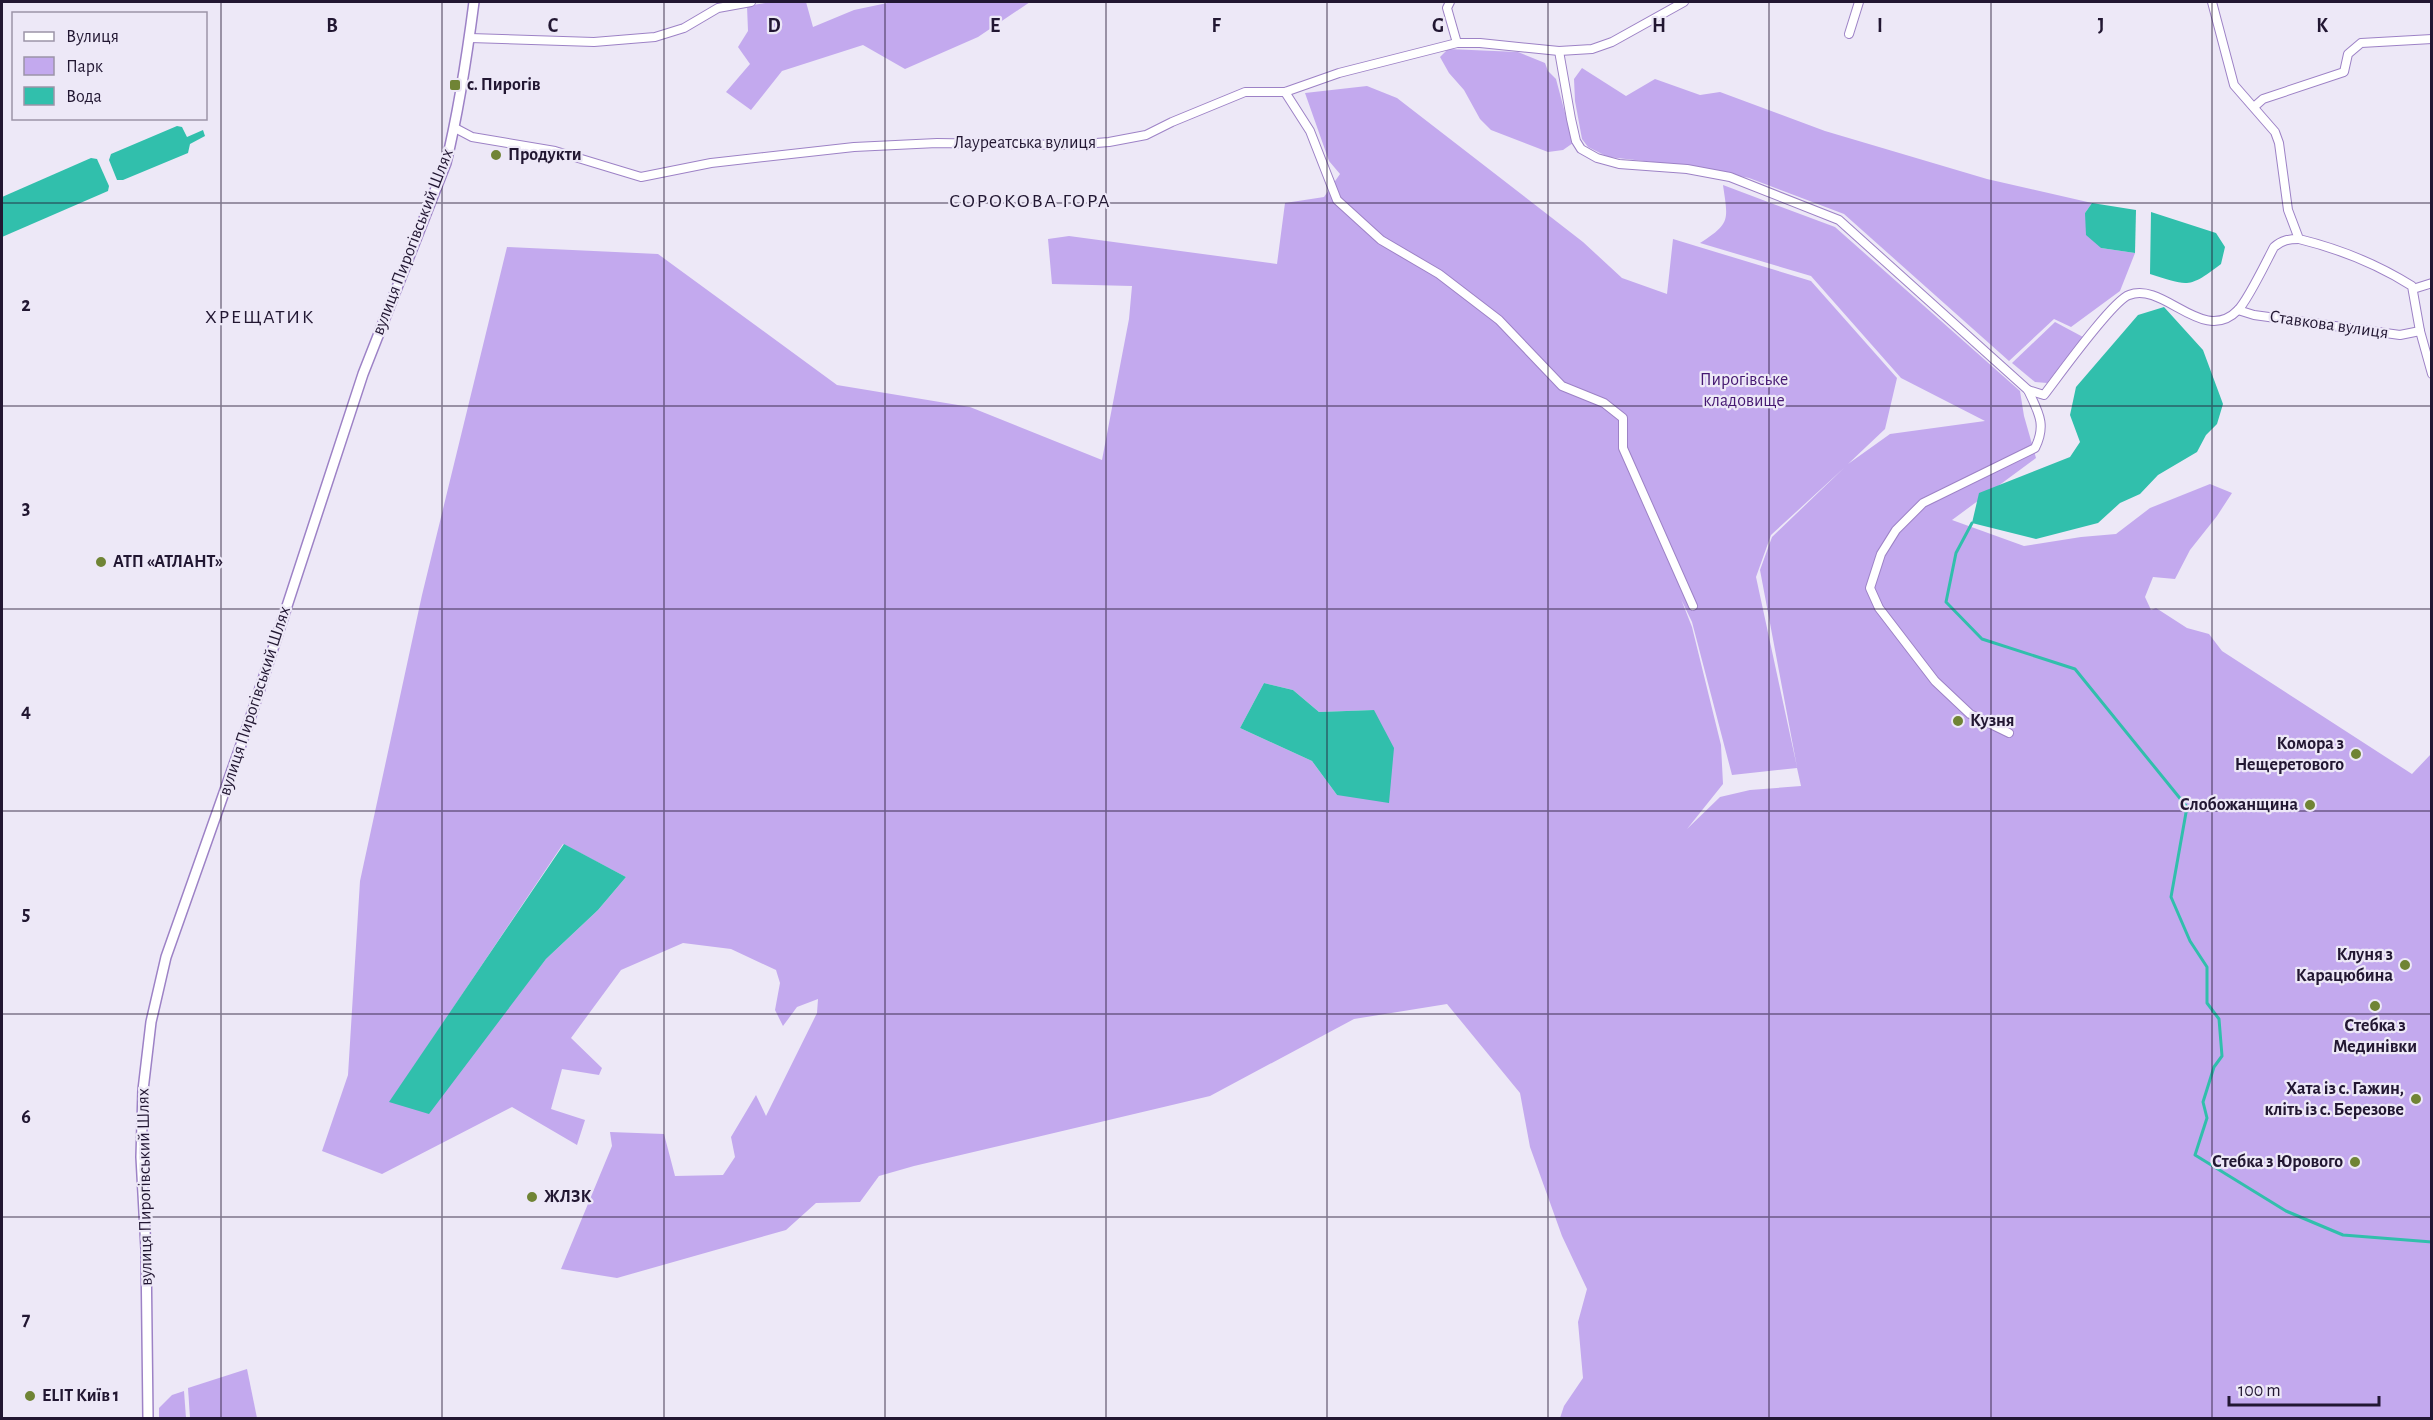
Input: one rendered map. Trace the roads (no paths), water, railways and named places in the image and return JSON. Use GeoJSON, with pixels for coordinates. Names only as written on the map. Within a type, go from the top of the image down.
{"type":"FeatureCollection","features":[{"type":"Feature","properties":{"kind":"street","name":"вулиця Пирогівський Шлях"},"geometry":{"type":"LineString","coordinates":[[148,1419],[146,1249],[141,1157],[143,1090],[151,1022],[166,957],[249,722],[363,374],[446,163],[455,128],[474,2]]}},
{"type":"Feature","properties":{"kind":"street"},"geometry":{"type":"LineString","coordinates":[[470,38],[594,42],[655,37],[684,28],[718,8],[751,2]]}},
{"type":"Feature","properties":{"kind":"street"},"geometry":{"type":"LineString","coordinates":[[1450,2],[1447,8],[1457,43]]}},
{"type":"Feature","properties":{"kind":"street","name":"Лауреатська вулиця"},"geometry":{"type":"LineString","coordinates":[[455,128],[472,137],[555,151],[640,177],[711,163],[854,147],[937,142],[1071,145],[1108,142],[1146,135],[1245,92],[1285,92],[1349,70],[1457,43],[1559,51],[1592,50],[1612,42],[1684,2]]}},
{"type":"Feature","properties":{"kind":"street"},"geometry":{"type":"LineString","coordinates":[[1849,34],[1859,2]]}},
{"type":"Feature","properties":{"kind":"street"},"geometry":{"type":"LineString","coordinates":[[2212,2],[2232,80],[2275,132],[2279,142],[2288,210],[2299,239],[2327,246],[2381,267],[2412,286],[2420,331],[2432,374]]}},
{"type":"Feature","properties":{"kind":"street"},"geometry":{"type":"LineString","coordinates":[[2254,107],[2263,99],[2344,72],[2348,54],[2361,43],[2432,39]]}},
{"type":"Feature","properties":{"kind":"street"},"geometry":{"type":"LineString","coordinates":[[1559,51],[1574,130],[1581,149],[1597,158],[1619,164],[1687,169],[1730,177],[1839,220],[2028,390],[2044,395]]}},
{"type":"Feature","properties":{"kind":"street"},"geometry":{"type":"LineString","coordinates":[[1285,92],[1310,131],[1337,200],[1381,240],[1438,274],[1499,320],[1562,386],[1604,403],[1623,418],[1623,448],[1694,606]]}},
{"type":"Feature","properties":{"kind":"street","name":"Ставкова вулиця"},"geometry":{"type":"LineString","coordinates":[[2299,239],[2289,239],[2274,247],[2238,310],[2254,315],[2400,335],[2420,331]]}},
{"type":"Feature","properties":{"kind":"street"},"geometry":{"type":"LineString","coordinates":[[2413,289],[2432,283]]}},
{"type":"Feature","properties":{"kind":"street"},"geometry":{"type":"LineString","coordinates":[[2037,411],[2044,395],[2099,325],[2127,295],[2140,292],[2165,301],[2198,319],[2223,320],[2238,310]]}},
{"type":"Feature","properties":{"kind":"street"},"geometry":{"type":"LineString","coordinates":[[2009,733],[1970,714],[1935,681],[1879,608],[1870,588],[1881,554],[1896,530],[1923,503],[2035,448],[2042,426],[2028,390]]}},
{"type":"Feature","properties":{"kind":"water"},"geometry":{"type":"Polygon","coordinates":[[[177,126],[182,127],[187,137],[203,130],[205,136],[190,144],[188,153],[123,180],[117,180],[109,160],[111,154],[177,126]]]}},
{"type":"Feature","properties":{"kind":"water"},"geometry":{"type":"Polygon","coordinates":[[[91,158],[97,159],[109,186],[108,191],[2,237],[2,197],[91,158]]]}},
{"type":"Feature","properties":{"kind":"water"},"geometry":{"type":"Polygon","coordinates":[[[2092,203],[2136,210],[2135,253],[2101,248],[2086,235],[2085,213],[2092,203]]]}},
{"type":"Feature","properties":{"kind":"water"},"geometry":{"type":"Polygon","coordinates":[[[2151,212],[2216,233],[2225,247],[2221,264],[2201,278],[2188,283],[2150,274],[2151,212]]]}},
{"type":"Feature","properties":{"kind":"water"},"geometry":{"type":"Polygon","coordinates":[[[2164,307],[2203,350],[2223,404],[2217,424],[2206,435],[2197,452],[2158,475],[2140,494],[2120,503],[2098,523],[2036,539],[1972,523],[1979,493],[2070,457],[2080,442],[2070,415],[2076,387],[2138,315],[2164,307]]]}},
{"type":"Feature","properties":{"kind":"water"},"geometry":{"type":"Polygon","coordinates":[[[1264,683],[1293,690],[1319,712],[1374,710],[1394,748],[1389,803],[1337,795],[1312,761],[1240,728],[1264,683]]]}},
{"type":"Feature","properties":{"kind":"water"},"geometry":{"type":"Polygon","coordinates":[[[564,844],[626,877],[598,910],[546,959],[429,1114],[389,1102],[564,844]]]}},
{"type":"Feature","properties":{"kind":"waterway"},"geometry":{"type":"LineString","coordinates":[[1972,523],[1956,553],[1946,602],[1982,639],[2075,669],[2187,807],[2171,897],[2190,941],[2207,967],[2207,1003],[2219,1019],[2222,1056],[2214,1067],[2203,1102],[2207,1118],[2195,1155],[2286,1211],[2343,1235],[2432,1242]]}},
{"type":"Feature","properties":{"kind":"place","name":"с. Пирогів"},"geometry":{"type":"Point","coordinates":[455,85]}},
{"type":"Feature","properties":{"kind":"place","name":"Продукти"},"geometry":{"type":"Point","coordinates":[496,155]}},
{"type":"Feature","properties":{"kind":"place","name":"АТП «АТЛАНТ»"},"geometry":{"type":"Point","coordinates":[101,562]}},
{"type":"Feature","properties":{"kind":"place","name":"Кузня"},"geometry":{"type":"Point","coordinates":[1958,721]}},
{"type":"Feature","properties":{"kind":"place","name":"Комора з Нещеретового"},"geometry":{"type":"Point","coordinates":[2356,754]}},
{"type":"Feature","properties":{"kind":"place","name":"Слобожанщина"},"geometry":{"type":"Point","coordinates":[2310,805]}},
{"type":"Feature","properties":{"kind":"place","name":"Клуня з Карацюбина"},"geometry":{"type":"Point","coordinates":[2405,965]}},
{"type":"Feature","properties":{"kind":"place","name":"Стебка з Мединівки"},"geometry":{"type":"Point","coordinates":[2375,1006]}},
{"type":"Feature","properties":{"kind":"place","name":"Хата із с. Гажин, кліть із с. Березове"},"geometry":{"type":"Point","coordinates":[2416,1099]}},
{"type":"Feature","properties":{"kind":"place","name":"Стебка з Юрового"},"geometry":{"type":"Point","coordinates":[2355,1162]}},
{"type":"Feature","properties":{"kind":"place","name":"ЖЛЗК"},"geometry":{"type":"Point","coordinates":[532,1197]}},
{"type":"Feature","properties":{"kind":"place","name":"ELIT Київ 1"},"geometry":{"type":"Point","coordinates":[30,1396]}},
{"type":"Feature","properties":{"kind":"district","name":"СОРОКОВА ГОРА"},"geometry":{"type":"Point","coordinates":[1030,201]}},
{"type":"Feature","properties":{"kind":"district","name":"ХРЕЩАТИК"},"geometry":{"type":"Point","coordinates":[260,317]}},
{"type":"Feature","properties":{"kind":"park label","name":"Пирогівське кладовище"},"geometry":{"type":"Point","coordinates":[1744,390]}}]}
